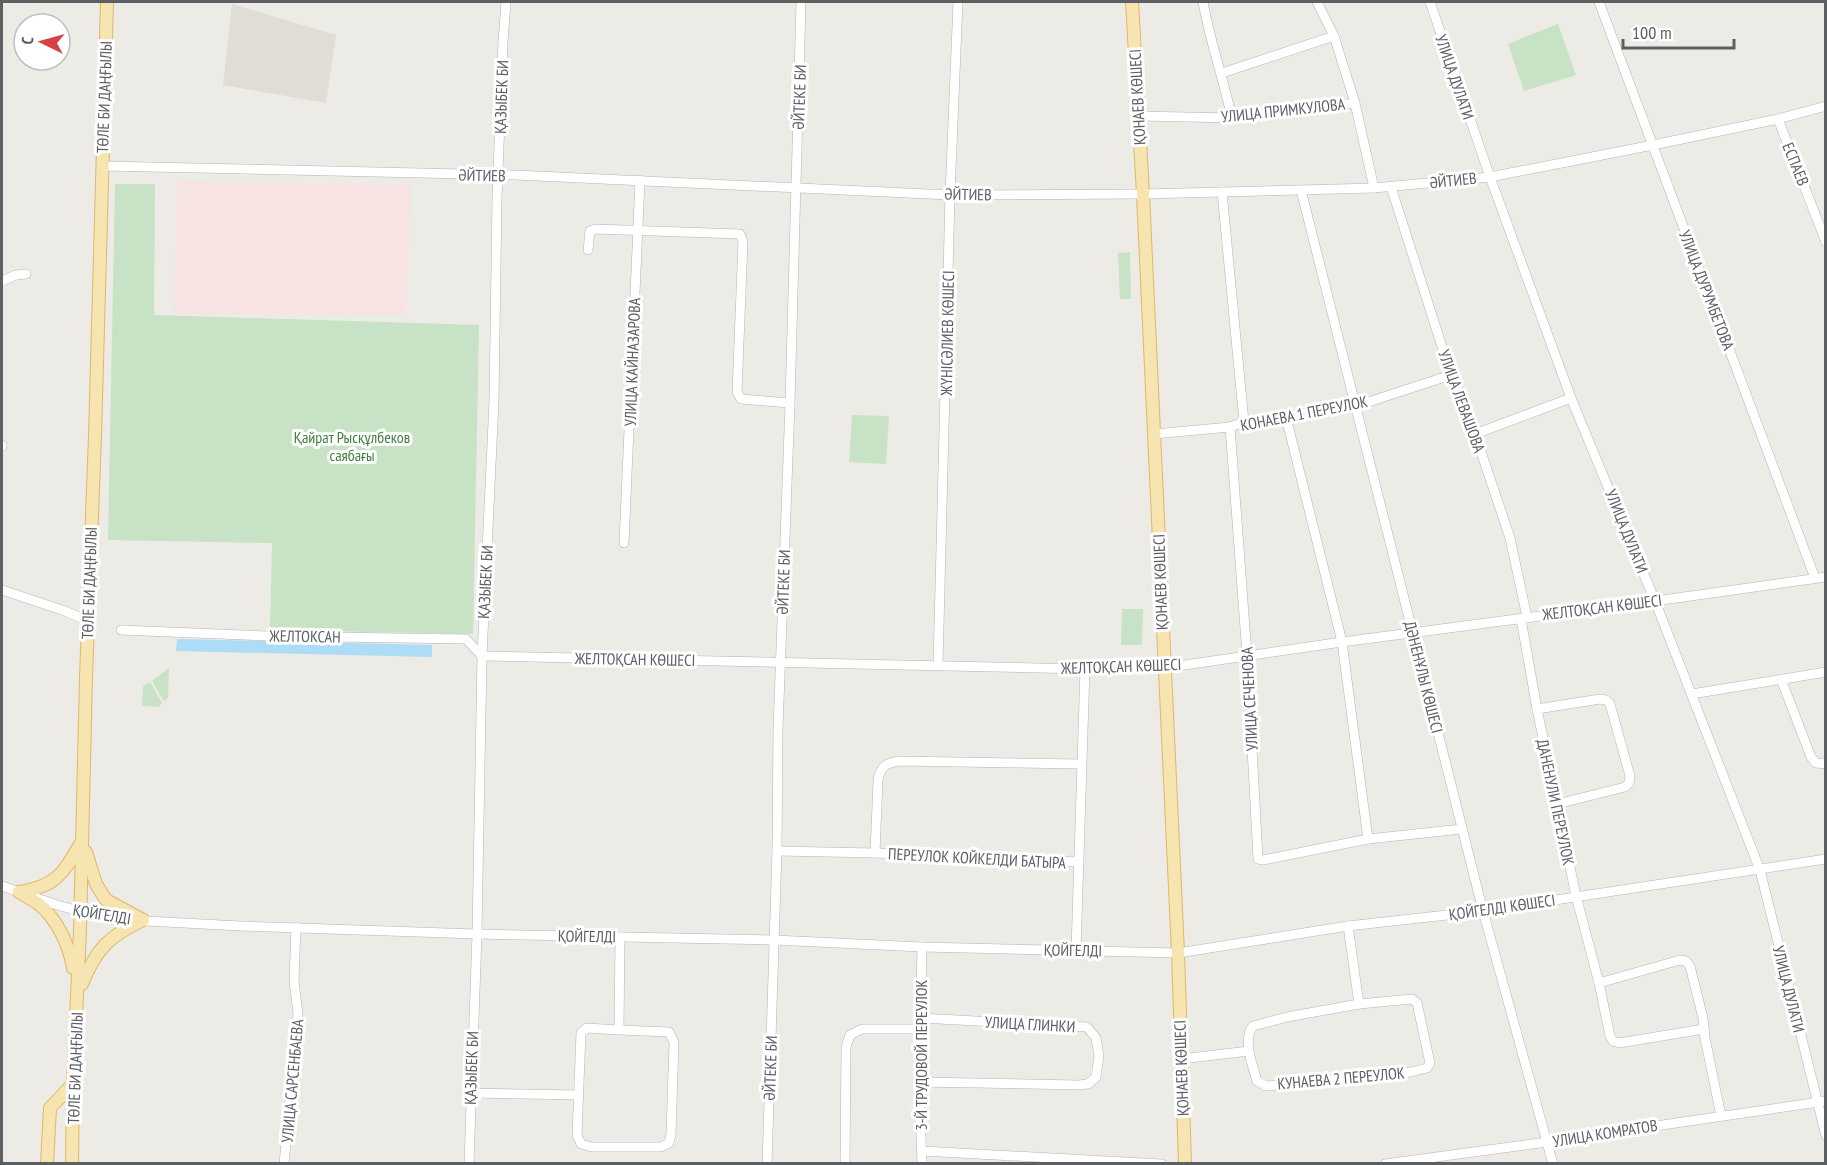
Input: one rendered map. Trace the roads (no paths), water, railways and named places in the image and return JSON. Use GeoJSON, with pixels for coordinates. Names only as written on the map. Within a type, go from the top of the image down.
{"type":"FeatureCollection","features":[{"type":"Feature","properties":{"kind":"main road","name":"ТӨЛЕ БИ ДАҢҒЫЛЫ"},"geometry":{"type":"LineString","coordinates":[[72,1164],[107,2]]}},
{"type":"Feature","properties":{"kind":"main road","name":"ҚОНАЕВ КӨШЕСІ"},"geometry":{"type":"LineString","coordinates":[[1132,2],[1178,953],[1185,1164]]}},
{"type":"Feature","properties":{"kind":"main road"},"geometry":{"type":"LineString","coordinates":[[19,892],[49,884],[66,867],[82,841]]}},
{"type":"Feature","properties":{"kind":"main road"},"geometry":{"type":"LineString","coordinates":[[82,841],[96,884],[106,900],[143,920]]}},
{"type":"Feature","properties":{"kind":"main road"},"geometry":{"type":"LineString","coordinates":[[19,892],[39,904],[65,938],[71,955],[78,993]]}},
{"type":"Feature","properties":{"kind":"main road"},"geometry":{"type":"LineString","coordinates":[[78,993],[97,953],[112,937],[143,920]]}},
{"type":"Feature","properties":{"kind":"main road"},"geometry":{"type":"LineString","coordinates":[[47,1164],[51,1108],[73,1084]]}},
{"type":"Feature","properties":{"kind":"street","name":"ҚАЗЫБЕК БИ"},"geometry":{"type":"LineString","coordinates":[[469,1164],[477,934],[482,656],[494,401],[498,175],[506,2]]}},
{"type":"Feature","properties":{"kind":"street","name":"ӘЙТЕКЕ БИ"},"geometry":{"type":"LineString","coordinates":[[767,1164],[801,2]]}},
{"type":"Feature","properties":{"kind":"street","name":"ЖҮНІСӘЛИЕВ КӨШЕСІ"},"geometry":{"type":"LineString","coordinates":[[938,665],[957,2]]}},
{"type":"Feature","properties":{"kind":"street"},"geometry":{"type":"LineString","coordinates":[[1203,2],[1213,50],[1222,73],[1232,118]]}},
{"type":"Feature","properties":{"kind":"street"},"geometry":{"type":"LineString","coordinates":[[1317,2],[1334,36],[1356,104],[1374,188]]}},
{"type":"Feature","properties":{"kind":"street","name":"УЛИЦА ДУЛАТИ"},"geometry":{"type":"LineString","coordinates":[[1430,2],[1490,177],[1571,398],[1655,601],[1760,870],[1822,1102],[1826,1136]]}},
{"type":"Feature","properties":{"kind":"street","name":"УЛИЦА ДУРУМБЕТОВА"},"geometry":{"type":"LineString","coordinates":[[1599,2],[1820,577]]}},
{"type":"Feature","properties":{"kind":"street"},"geometry":{"type":"LineString","coordinates":[[1222,73],[1334,36]]}},
{"type":"Feature","properties":{"kind":"street","name":"УЛИЦА ПРИМКУЛОВА"},"geometry":{"type":"LineString","coordinates":[[1139,116],[1232,118],[1356,104]]}},
{"type":"Feature","properties":{"kind":"street","name":"ӘЙТИЕВ"},"geometry":{"type":"LineString","coordinates":[[102,166],[498,175],[950,195],[1143,194],[1374,188],[1490,177],[1778,119],[1826,106]]}},
{"type":"Feature","properties":{"kind":"street","name":"ЕСПАЕВ"},"geometry":{"type":"LineString","coordinates":[[1778,119],[1826,242]]}},
{"type":"Feature","properties":{"kind":"street","name":"УЛИЦА КАЙНАЗАРОВА"},"geometry":{"type":"LineString","coordinates":[[624,543],[640,180]]}},
{"type":"Feature","properties":{"kind":"street","name":"УЛИЦА ЛЕВАШОВА"},"geometry":{"type":"LineString","coordinates":[[1391,187],[1451,375],[1465,404],[1510,538],[1524,618]]}},
{"type":"Feature","properties":{"kind":"street","name":"ДӘНЕНҰЛЫ КӨШЕСІ"},"geometry":{"type":"LineString","coordinates":[[1300,190],[1483,911],[1553,1164]]}},
{"type":"Feature","properties":{"kind":"street"},"geometry":{"type":"LineString","coordinates":[[1222,192],[1244,422]]}},
{"type":"Feature","properties":{"kind":"street"},"geometry":{"type":"LineString","coordinates":[[588,250],[590,231],[595,229],[740,234],[743,242],[737,392],[741,399],[790,403]]}},
{"type":"Feature","properties":{"kind":"street"},"geometry":{"type":"LineString","coordinates":[[2,281],[15,275],[26,274]]}},
{"type":"Feature","properties":{"kind":"street","name":"КОНАЕВА 1 ПЕРЕУЛОК"},"geometry":{"type":"LineString","coordinates":[[1154,434],[1230,428],[1244,422],[1356,406],[1451,375]]}},
{"type":"Feature","properties":{"kind":"street"},"geometry":{"type":"LineString","coordinates":[[1475,434],[1571,398]]}},
{"type":"Feature","properties":{"kind":"street"},"geometry":{"type":"LineString","coordinates":[[1286,417],[1342,642],[1368,839]]}},
{"type":"Feature","properties":{"kind":"street","name":"УЛИЦА СЕЧЕНОВА"},"geometry":{"type":"LineString","coordinates":[[1230,428],[1247,655],[1258,859],[1263,860],[1368,839],[1462,829]]}},
{"type":"Feature","properties":{"kind":"street","name":"ЖЕЛТОҚСАН КӨШЕСІ"},"geometry":{"type":"LineString","coordinates":[[482,656],[1085,669],[1164,668],[1820,577]]}},
{"type":"Feature","properties":{"kind":"street"},"geometry":{"type":"LineString","coordinates":[[2,590],[88,621]]}},
{"type":"Feature","properties":{"kind":"street","name":"ДАНЕНУЛИ ПЕРЕУЛОК"},"geometry":{"type":"LineString","coordinates":[[1524,618],[1537,709],[1576,896],[1599,983],[1610,1036],[1613,1041],[1619,1043],[1704,1029]]}},
{"type":"Feature","properties":{"kind":"street","name":"ЖЕЛТОКСАН"},"geometry":{"type":"LineString","coordinates":[[121,630],[267,636],[466,639],[482,656]]}},
{"type":"Feature","properties":{"kind":"street","name":"ПЕРЕУЛОК КОЙКЕЛДИ БАТЫРА"},"geometry":{"type":"LineString","coordinates":[[1076,950],[1085,669]]}},
{"type":"Feature","properties":{"kind":"street"},"geometry":{"type":"LineString","coordinates":[[1692,694],[1826,672]]}},
{"type":"Feature","properties":{"kind":"street"},"geometry":{"type":"LineString","coordinates":[[1781,679],[1811,758],[1815,763],[1826,764]]}},
{"type":"Feature","properties":{"kind":"street"},"geometry":{"type":"LineString","coordinates":[[1537,709],[1606,700],[1610,704],[1630,776],[1629,783],[1625,787],[1557,804]]}},
{"type":"Feature","properties":{"kind":"street","name":"ПЕРЕУЛОК КОЙКЕЛДИ БАТЫРА"},"geometry":{"type":"LineString","coordinates":[[875,853],[878,780],[880,770],[886,763],[899,761],[1081,764]]}},
{"type":"Feature","properties":{"kind":"street","name":"ПЕРЕУЛОК КОЙКЕЛДИ БАТЫРА"},"geometry":{"type":"LineString","coordinates":[[777,851],[1079,862]]}},
{"type":"Feature","properties":{"kind":"street","name":"ҚОЙГЕЛДІ КӨШЕСІ"},"geometry":{"type":"LineString","coordinates":[[1178,953],[1348,926],[1483,911],[1826,859]]}},
{"type":"Feature","properties":{"kind":"street","name":"ҚОЙГЕЛДІ"},"geometry":{"type":"LineString","coordinates":[[2,886],[80,912],[109,919],[477,934],[774,940],[922,947],[1178,953]]}},
{"type":"Feature","properties":{"kind":"street"},"geometry":{"type":"LineString","coordinates":[[1348,926],[1359,1004]]}},
{"type":"Feature","properties":{"kind":"street","name":"УЛИЦА САРСЕНБАЕВА"},"geometry":{"type":"LineString","coordinates":[[284,1164],[298,1013],[294,981],[296,927]]}},
{"type":"Feature","properties":{"kind":"street"},"geometry":{"type":"LineString","coordinates":[[619,1030],[620,937]]}},
{"type":"Feature","properties":{"kind":"street","name":"3-Й ТРУДОВОЙ ПЕРЕУЛОК"},"geometry":{"type":"LineString","coordinates":[[922,947],[919,1029],[922,1164]]}},
{"type":"Feature","properties":{"kind":"street"},"geometry":{"type":"LineString","coordinates":[[1599,983],[1680,960],[1686,961],[1690,966],[1703,1018],[1721,1116]]}},
{"type":"Feature","properties":{"kind":"street","name":"КУНАЕВА 2 ПЕРЕУЛОК"},"geometry":{"type":"LineString","coordinates":[[1415,1000],[1428,1053],[1429,1067],[1412,1072],[1266,1086],[1257,1081],[1249,1051],[1250,1030],[1253,1026],[1287,1017],[1359,1004],[1415,1000]]}},
{"type":"Feature","properties":{"kind":"street","name":"УЛИЦА ГЛИНКИ"},"geometry":{"type":"LineString","coordinates":[[919,1082],[1088,1084],[1096,1077],[1099,1056],[1096,1038],[1087,1027],[920,1018]]}},
{"type":"Feature","properties":{"kind":"street"},"geometry":{"type":"LineString","coordinates":[[587,1028],[619,1030],[669,1032],[674,1042],[671,1134],[669,1143],[661,1147],[592,1147],[581,1144],[578,1135],[581,1033],[587,1028]]}},
{"type":"Feature","properties":{"kind":"street"},"geometry":{"type":"LineString","coordinates":[[845,1164],[846,1047],[850,1035],[862,1029],[919,1029]]}},
{"type":"Feature","properties":{"kind":"street"},"geometry":{"type":"LineString","coordinates":[[1181,1059],[1249,1051]]}},
{"type":"Feature","properties":{"kind":"street"},"geometry":{"type":"LineString","coordinates":[[470,1093],[579,1095]]}},
{"type":"Feature","properties":{"kind":"street","name":"УЛИЦА КОМРАТОВ"},"geometry":{"type":"LineString","coordinates":[[1385,1164],[1822,1102]]}},
{"type":"Feature","properties":{"kind":"street"},"geometry":{"type":"LineString","coordinates":[[922,1151],[1162,1164]]}},
{"type":"Feature","properties":{"kind":"water"},"geometry":{"type":"Polygon","coordinates":[[[177,639],[432,645],[432,657],[176,651],[177,639]]]}},
{"type":"Feature","properties":{"kind":"park label","name":"Қайрат Рысқұлбеков саябағы"},"geometry":{"type":"Point","coordinates":[352,446]}}]}
